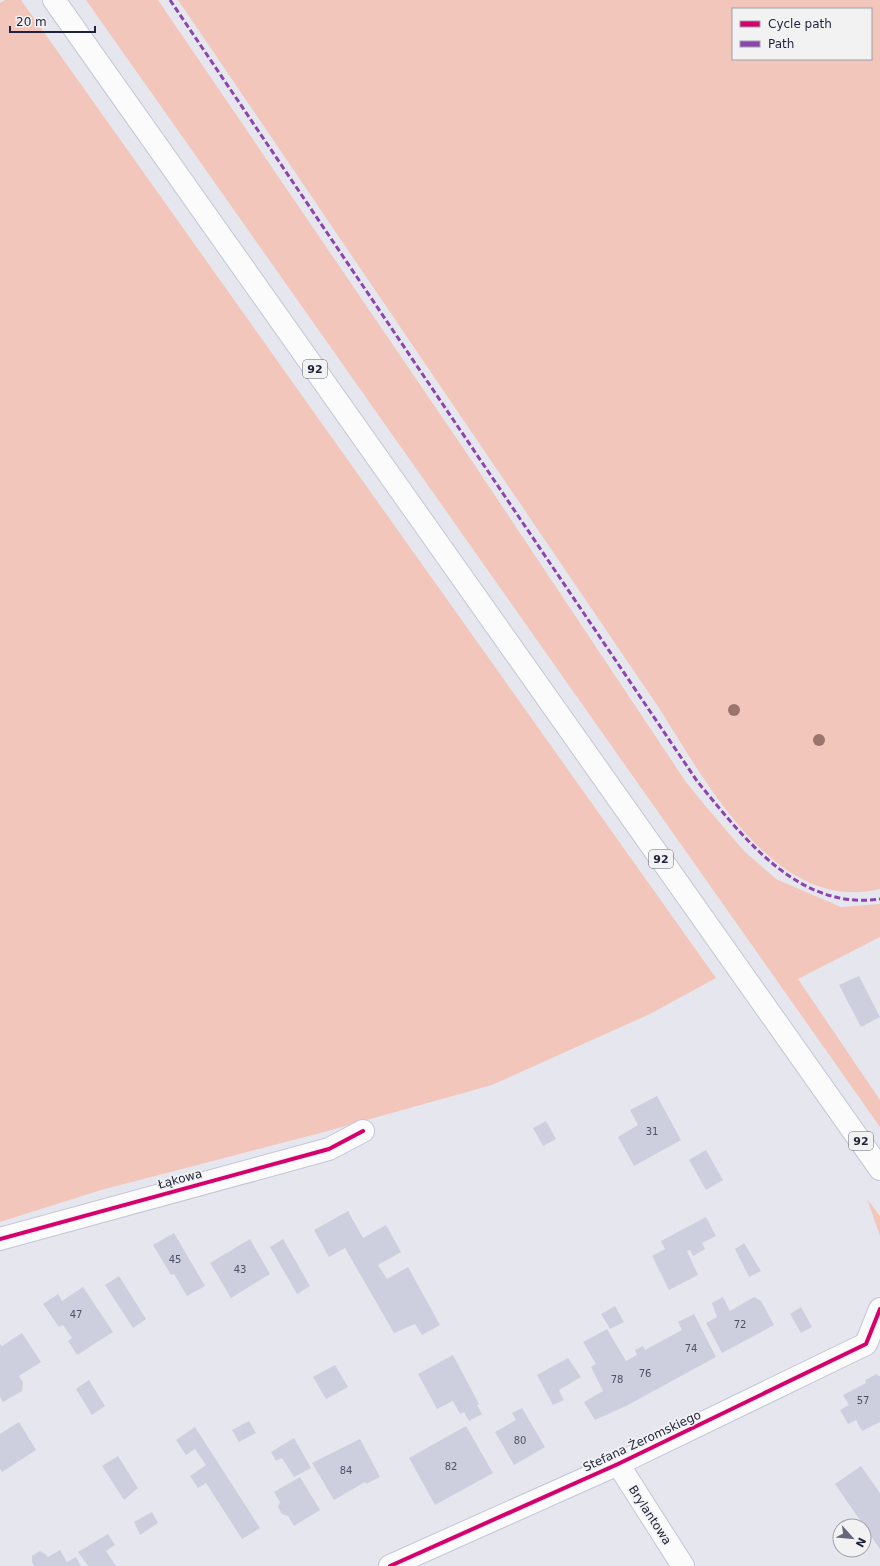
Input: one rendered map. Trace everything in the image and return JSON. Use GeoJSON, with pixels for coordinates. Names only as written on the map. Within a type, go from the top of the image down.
{"type":"FeatureCollection","features":[{"type":"Feature","properties":{"kind":"main road","name":"92"},"geometry":{"type":"LineString","coordinates":[[54,0],[880,1169]]}},
{"type":"Feature","properties":{"kind":"main road","name":"Łąkowa"},"geometry":{"type":"LineString","coordinates":[[0,1239],[329,1149],[363,1131]]}},
{"type":"Feature","properties":{"kind":"main road","name":"Stefana Żeromskiego"},"geometry":{"type":"LineString","coordinates":[[390,1566],[618,1464],[866,1344],[880,1310]]}},
{"type":"Feature","properties":{"kind":"main road","name":"Brylantowa"},"geometry":{"type":"LineString","coordinates":[[618,1464],[683,1566]]}},
{"type":"Feature","properties":{"kind":"shaded area"},"geometry":{"type":"Polygon","coordinates":[[[5,0],[21,0],[716,978],[650,1014],[492,1085],[324,1132],[101,1190],[0,1222],[0,3],[5,0]]]}},
{"type":"Feature","properties":{"kind":"shaded area"},"geometry":{"type":"Polygon","coordinates":[[[86,0],[158,0],[470,458],[686,782],[744,851],[776,879],[841,907],[880,904],[880,937],[798,979],[880,1100],[880,1127],[86,0]]]}},
{"type":"Feature","properties":{"kind":"shaded area"},"geometry":{"type":"Polygon","coordinates":[[[178,0],[880,0],[880,889],[842,892],[808,882],[776,862],[747,835],[721,804],[659,708],[178,0]]]}},
{"type":"Feature","properties":{"kind":"shaded area"},"geometry":{"type":"Polygon","coordinates":[[[867,1199],[880,1216],[880,1236],[867,1199]]]}},
{"type":"Feature","properties":{"kind":"building"},"geometry":{"type":"Polygon","coordinates":[[[859,976],[880,1017],[861,1027],[839,985],[859,976]]]}},
{"type":"Feature","properties":{"kind":"building"},"geometry":{"type":"Polygon","coordinates":[[[657,1096],[681,1140],[634,1166],[618,1137],[638,1125],[630,1110],[657,1096]]]}},
{"type":"Feature","properties":{"kind":"building"},"geometry":{"type":"Polygon","coordinates":[[[546,1121],[556,1139],[543,1146],[533,1128],[546,1121]]]}},
{"type":"Feature","properties":{"kind":"building"},"geometry":{"type":"Polygon","coordinates":[[[706,1150],[723,1180],[706,1190],[689,1160],[706,1150]]]}},
{"type":"Feature","properties":{"kind":"building"},"geometry":{"type":"Polygon","coordinates":[[[348,1211],[363,1238],[386,1225],[401,1252],[378,1265],[387,1279],[408,1267],[440,1325],[422,1335],[415,1324],[394,1333],[345,1248],[329,1257],[314,1230],[348,1211]]]}},
{"type":"Feature","properties":{"kind":"building"},"geometry":{"type":"Polygon","coordinates":[[[706,1217],[716,1236],[702,1243],[705,1249],[693,1256],[690,1250],[687,1251],[698,1275],[669,1290],[652,1256],[665,1249],[661,1241],[706,1217]]]}},
{"type":"Feature","properties":{"kind":"building"},"geometry":{"type":"Polygon","coordinates":[[[174,1233],[205,1286],[187,1296],[174,1274],[171,1275],[153,1245],[174,1233]]]}},
{"type":"Feature","properties":{"kind":"building"},"geometry":{"type":"Polygon","coordinates":[[[250,1239],[270,1274],[231,1298],[210,1263],[250,1239]]]}},
{"type":"Feature","properties":{"kind":"building"},"geometry":{"type":"Polygon","coordinates":[[[283,1239],[310,1286],[297,1294],[270,1247],[283,1239]]]}},
{"type":"Feature","properties":{"kind":"building"},"geometry":{"type":"Polygon","coordinates":[[[744,1243],[761,1271],[749,1277],[735,1249],[744,1243]]]}},
{"type":"Feature","properties":{"kind":"building"},"geometry":{"type":"Polygon","coordinates":[[[119,1276],[146,1319],[133,1328],[105,1285],[119,1276]]]}},
{"type":"Feature","properties":{"kind":"building"},"geometry":{"type":"Polygon","coordinates":[[[83,1287],[113,1332],[77,1355],[68,1341],[72,1338],[63,1325],[59,1327],[43,1304],[58,1294],[62,1301],[83,1287]]]}},
{"type":"Feature","properties":{"kind":"building"},"geometry":{"type":"Polygon","coordinates":[[[723,1297],[730,1311],[754,1297],[761,1301],[774,1325],[722,1353],[706,1323],[717,1317],[712,1303],[723,1297]]]}},
{"type":"Feature","properties":{"kind":"building"},"geometry":{"type":"Polygon","coordinates":[[[615,1306],[624,1322],[610,1329],[601,1314],[615,1306]]]}},
{"type":"Feature","properties":{"kind":"building"},"geometry":{"type":"Polygon","coordinates":[[[801,1307],[812,1327],[801,1333],[790,1314],[801,1307]]]}},
{"type":"Feature","properties":{"kind":"building"},"geometry":{"type":"Polygon","coordinates":[[[694,1314],[716,1357],[626,1406],[595,1420],[584,1402],[603,1391],[591,1367],[596,1364],[583,1342],[607,1329],[626,1361],[637,1355],[635,1350],[643,1346],[645,1350],[682,1330],[678,1322],[694,1314]]]}},
{"type":"Feature","properties":{"kind":"building"},"geometry":{"type":"Polygon","coordinates":[[[22,1333],[41,1362],[19,1376],[23,1382],[22,1391],[3,1402],[0,1397],[0,1344],[2,1346],[22,1333]]]}},
{"type":"Feature","properties":{"kind":"building"},"geometry":{"type":"Polygon","coordinates":[[[453,1355],[479,1404],[477,1405],[482,1414],[469,1421],[464,1412],[460,1414],[453,1401],[437,1409],[418,1374],[453,1355]]]}},
{"type":"Feature","properties":{"kind":"building"},"geometry":{"type":"Polygon","coordinates":[[[568,1358],[581,1377],[559,1390],[564,1400],[553,1405],[537,1375],[568,1358]]]}},
{"type":"Feature","properties":{"kind":"building"},"geometry":{"type":"Polygon","coordinates":[[[335,1365],[348,1387],[326,1399],[313,1377],[335,1365]]]}},
{"type":"Feature","properties":{"kind":"building"},"geometry":{"type":"Polygon","coordinates":[[[877,1374],[880,1376],[880,1422],[862,1431],[856,1420],[848,1424],[840,1410],[849,1405],[843,1395],[866,1383],[865,1380],[877,1374]]]}},
{"type":"Feature","properties":{"kind":"building"},"geometry":{"type":"Polygon","coordinates":[[[89,1380],[105,1406],[92,1415],[76,1389],[89,1380]]]}},
{"type":"Feature","properties":{"kind":"building"},"geometry":{"type":"Polygon","coordinates":[[[522,1408],[545,1447],[514,1465],[495,1432],[516,1420],[512,1413],[522,1408]]]}},
{"type":"Feature","properties":{"kind":"building"},"geometry":{"type":"Polygon","coordinates":[[[249,1421],[256,1433],[239,1442],[232,1430],[249,1421]]]}},
{"type":"Feature","properties":{"kind":"building"},"geometry":{"type":"Polygon","coordinates":[[[19,1422],[36,1450],[2,1472],[0,1469],[0,1434],[19,1422]]]}},
{"type":"Feature","properties":{"kind":"building"},"geometry":{"type":"Polygon","coordinates":[[[466,1426],[493,1473],[435,1505],[409,1458],[466,1426]]]}},
{"type":"Feature","properties":{"kind":"building"},"geometry":{"type":"Polygon","coordinates":[[[195,1427],[260,1528],[242,1539],[206,1483],[198,1488],[190,1476],[206,1465],[195,1449],[186,1455],[176,1440],[195,1427]]]}},
{"type":"Feature","properties":{"kind":"building"},"geometry":{"type":"Polygon","coordinates":[[[294,1438],[311,1468],[294,1477],[282,1458],[276,1461],[271,1452],[294,1438]]]}},
{"type":"Feature","properties":{"kind":"building"},"geometry":{"type":"Polygon","coordinates":[[[360,1439],[380,1477],[366,1484],[365,1482],[334,1500],[312,1463],[360,1439]]]}},
{"type":"Feature","properties":{"kind":"building"},"geometry":{"type":"Polygon","coordinates":[[[118,1456],[138,1488],[124,1500],[102,1466],[118,1456]]]}},
{"type":"Feature","properties":{"kind":"building"},"geometry":{"type":"Polygon","coordinates":[[[861,1466],[880,1493],[880,1549],[872,1537],[872,1518],[859,1518],[835,1484],[861,1466]]]}},
{"type":"Feature","properties":{"kind":"building"},"geometry":{"type":"Polygon","coordinates":[[[300,1477],[320,1510],[294,1526],[288,1516],[282,1514],[278,1507],[280,1502],[274,1492],[300,1477]]]}},
{"type":"Feature","properties":{"kind":"building"},"geometry":{"type":"Polygon","coordinates":[[[152,1512],[158,1523],[140,1535],[134,1522],[152,1512]]]}},
{"type":"Feature","properties":{"kind":"building"},"geometry":{"type":"Polygon","coordinates":[[[108,1534],[115,1545],[106,1551],[116,1566],[88,1566],[78,1552],[108,1534]]]}},
{"type":"Feature","properties":{"kind":"building"},"geometry":{"type":"Polygon","coordinates":[[[60,1550],[67,1562],[76,1557],[81,1566],[34,1566],[32,1556],[40,1551],[48,1557],[60,1550]]]}},
{"type":"Feature","properties":{"kind":"marked path"},"geometry":{"type":"LineString","coordinates":[[170,0],[697,781],[733,825],[753,846],[775,866],[798,882],[823,894],[850,900],[880,899]]}},
{"type":"Feature","properties":{"kind":"cycle path"},"geometry":{"type":"LineString","coordinates":[[0,1239],[329,1149],[363,1131]]}},
{"type":"Feature","properties":{"kind":"cycle path"},"geometry":{"type":"LineString","coordinates":[[390,1566],[618,1464],[866,1344],[880,1309]]}}]}
